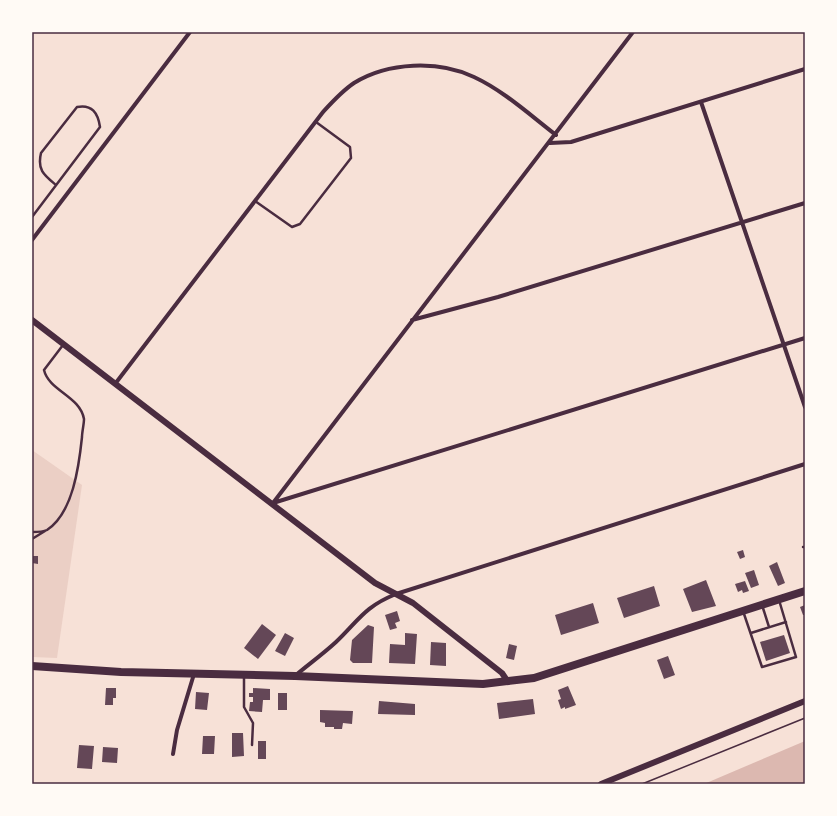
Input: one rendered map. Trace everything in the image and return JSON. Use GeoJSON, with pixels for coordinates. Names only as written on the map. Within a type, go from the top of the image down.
{"type":"FeatureCollection","features":[{"type":"Feature","properties":{"kind":"highway"},"geometry":{"type":"LineString","coordinates":[[32,666],[121,672],[295,676],[483,684],[508,682],[534,678],[805,591]]}},
{"type":"Feature","properties":{"kind":"street"},"geometry":{"type":"LineString","coordinates":[[32,240],[190,32]]}},
{"type":"Feature","properties":{"kind":"street"},"geometry":{"type":"LineString","coordinates":[[273,503],[412,320],[550,143],[633,32]]}},
{"type":"Feature","properties":{"kind":"street"},"geometry":{"type":"LineString","coordinates":[[115,384],[316,122],[337,96],[355,83],[374,74],[413,66],[433,66],[453,70],[474,77],[556,134]]}},
{"type":"Feature","properties":{"kind":"street"},"geometry":{"type":"LineString","coordinates":[[550,143],[571,142],[805,69]]}},
{"type":"Feature","properties":{"kind":"street"},"geometry":{"type":"LineString","coordinates":[[701,102],[805,407]]}},
{"type":"Feature","properties":{"kind":"street"},"geometry":{"type":"LineString","coordinates":[[412,320],[498,297],[805,203]]}},
{"type":"Feature","properties":{"kind":"street"},"geometry":{"type":"LineString","coordinates":[[32,320],[273,503],[375,583],[419,608],[502,673],[508,682]]}},
{"type":"Feature","properties":{"kind":"street"},"geometry":{"type":"LineString","coordinates":[[273,503],[805,338]]}},
{"type":"Feature","properties":{"kind":"street"},"geometry":{"type":"LineString","coordinates":[[295,676],[337,641],[364,612],[378,602],[396,594],[805,464]]}},
{"type":"Feature","properties":{"kind":"street"},"geometry":{"type":"LineString","coordinates":[[173,754],[177,730],[194,674]]}},
{"type":"Feature","properties":{"kind":"street"},"geometry":{"type":"LineString","coordinates":[[601,784],[805,701]]}},
{"type":"Feature","properties":{"kind":"lane"},"geometry":{"type":"LineString","coordinates":[[32,217],[100,127],[99,117],[92,108],[84,106],[77,108],[41,154],[39,162],[41,172],[56,185]]}},
{"type":"Feature","properties":{"kind":"lane"},"geometry":{"type":"LineString","coordinates":[[255,201],[292,226],[300,224],[351,158],[350,147],[316,122]]}},
{"type":"Feature","properties":{"kind":"lane"},"geometry":{"type":"LineString","coordinates":[[32,539],[46,531],[59,519],[72,491],[79,464],[84,419],[77,404],[46,377],[44,370],[64,344]]}},
{"type":"Feature","properties":{"kind":"lane"},"geometry":{"type":"LineString","coordinates":[[32,532],[46,531]]}},
{"type":"Feature","properties":{"kind":"lane"},"geometry":{"type":"LineString","coordinates":[[743,611],[762,667],[796,656],[779,600]]}},
{"type":"Feature","properties":{"kind":"lane"},"geometry":{"type":"LineString","coordinates":[[762,605],[769,627]]}},
{"type":"Feature","properties":{"kind":"lane"},"geometry":{"type":"LineString","coordinates":[[751,633],[786,622]]}},
{"type":"Feature","properties":{"kind":"lane"},"geometry":{"type":"LineString","coordinates":[[244,675],[244,707],[253,723],[252,745]]}},
{"type":"Feature","properties":{"kind":"path"},"geometry":{"type":"LineString","coordinates":[[642,784],[805,718]]}},
{"type":"Feature","properties":{"kind":"shaded area"},"geometry":{"type":"Polygon","coordinates":[[[32,450],[82,485],[57,658],[32,657],[32,450]]]}},
{"type":"Feature","properties":{"kind":"shaded area"},"geometry":{"type":"Polygon","coordinates":[[[805,741],[805,784],[704,784],[805,741]]]}},
{"type":"Feature","properties":{"kind":"building"},"geometry":{"type":"Polygon","coordinates":[[[743,550],[745,557],[740,559],[737,552],[743,550]]]}},
{"type":"Feature","properties":{"kind":"building"},"geometry":{"type":"Polygon","coordinates":[[[32,556],[38,556],[38,564],[32,563],[32,556]]]}},
{"type":"Feature","properties":{"kind":"building"},"geometry":{"type":"Polygon","coordinates":[[[777,562],[785,583],[778,586],[769,566],[777,562]]]}},
{"type":"Feature","properties":{"kind":"building"},"geometry":{"type":"Polygon","coordinates":[[[754,570],[759,585],[751,588],[745,573],[754,570]]]}},
{"type":"Feature","properties":{"kind":"building"},"geometry":{"type":"Polygon","coordinates":[[[706,580],[716,606],[692,612],[683,589],[706,580]]]}},
{"type":"Feature","properties":{"kind":"building"},"geometry":{"type":"Polygon","coordinates":[[[745,581],[749,591],[743,593],[742,590],[738,592],[735,584],[745,581]]]}},
{"type":"Feature","properties":{"kind":"building"},"geometry":{"type":"Polygon","coordinates":[[[654,586],[660,606],[624,618],[617,598],[654,586]]]}},
{"type":"Feature","properties":{"kind":"building"},"geometry":{"type":"Polygon","coordinates":[[[593,603],[599,623],[561,635],[555,615],[593,603]]]}},
{"type":"Feature","properties":{"kind":"building"},"geometry":{"type":"Polygon","coordinates":[[[805,605],[805,615],[803,615],[800,607],[805,605]]]}},
{"type":"Feature","properties":{"kind":"building"},"geometry":{"type":"Polygon","coordinates":[[[397,611],[400,621],[395,623],[397,628],[390,630],[385,615],[397,611]]]}},
{"type":"Feature","properties":{"kind":"building"},"geometry":{"type":"Polygon","coordinates":[[[262,624],[276,635],[258,659],[244,648],[262,624]]]}},
{"type":"Feature","properties":{"kind":"building"},"geometry":{"type":"Polygon","coordinates":[[[368,625],[374,627],[372,663],[353,663],[350,660],[352,640],[368,625]]]}},
{"type":"Feature","properties":{"kind":"building"},"geometry":{"type":"Polygon","coordinates":[[[285,633],[294,638],[285,656],[275,651],[285,633]]]}},
{"type":"Feature","properties":{"kind":"building"},"geometry":{"type":"Polygon","coordinates":[[[405,633],[417,634],[415,664],[389,663],[390,644],[405,645],[405,633]]]}},
{"type":"Feature","properties":{"kind":"building"},"geometry":{"type":"Polygon","coordinates":[[[784,635],[790,653],[766,661],[760,642],[784,635]]]}},
{"type":"Feature","properties":{"kind":"building"},"geometry":{"type":"Polygon","coordinates":[[[431,642],[446,643],[446,666],[430,665],[431,642]]]}},
{"type":"Feature","properties":{"kind":"building"},"geometry":{"type":"Polygon","coordinates":[[[509,644],[517,646],[514,660],[506,658],[509,644]]]}},
{"type":"Feature","properties":{"kind":"building"},"geometry":{"type":"Polygon","coordinates":[[[668,656],[675,675],[664,679],[657,660],[668,656]]]}},
{"type":"Feature","properties":{"kind":"building"},"geometry":{"type":"Polygon","coordinates":[[[568,686],[576,705],[561,709],[558,700],[561,699],[558,690],[568,686]]]}},
{"type":"Feature","properties":{"kind":"building"},"geometry":{"type":"Polygon","coordinates":[[[106,688],[116,688],[116,698],[113,698],[113,705],[105,705],[106,688]]]}},
{"type":"Feature","properties":{"kind":"building"},"geometry":{"type":"Polygon","coordinates":[[[253,688],[270,689],[270,700],[263,700],[262,712],[249,711],[250,702],[253,702],[253,697],[249,697],[249,693],[253,693],[253,688]]]}},
{"type":"Feature","properties":{"kind":"building"},"geometry":{"type":"Polygon","coordinates":[[[196,692],[209,693],[207,710],[195,709],[196,692]]]}},
{"type":"Feature","properties":{"kind":"building"},"geometry":{"type":"Polygon","coordinates":[[[278,693],[287,693],[287,710],[278,710],[278,693]]]}},
{"type":"Feature","properties":{"kind":"building"},"geometry":{"type":"Polygon","coordinates":[[[533,699],[535,714],[499,719],[497,703],[533,699]]]}},
{"type":"Feature","properties":{"kind":"building"},"geometry":{"type":"Polygon","coordinates":[[[379,701],[415,704],[415,715],[378,714],[379,701]]]}},
{"type":"Feature","properties":{"kind":"building"},"geometry":{"type":"Polygon","coordinates":[[[320,710],[353,711],[352,724],[343,723],[342,729],[325,727],[325,723],[320,722],[320,710]]]}},
{"type":"Feature","properties":{"kind":"building"},"geometry":{"type":"Polygon","coordinates":[[[232,733],[243,733],[244,756],[232,757],[232,733]]]}},
{"type":"Feature","properties":{"kind":"building"},"geometry":{"type":"Polygon","coordinates":[[[203,736],[215,736],[214,754],[202,754],[203,736]]]}},
{"type":"Feature","properties":{"kind":"building"},"geometry":{"type":"Polygon","coordinates":[[[258,741],[266,741],[266,759],[258,759],[258,741]]]}},
{"type":"Feature","properties":{"kind":"building"},"geometry":{"type":"Polygon","coordinates":[[[79,745],[94,746],[92,769],[77,768],[79,745]]]}},
{"type":"Feature","properties":{"kind":"building"},"geometry":{"type":"Polygon","coordinates":[[[103,747],[118,748],[117,763],[102,762],[103,747]]]}}]}
